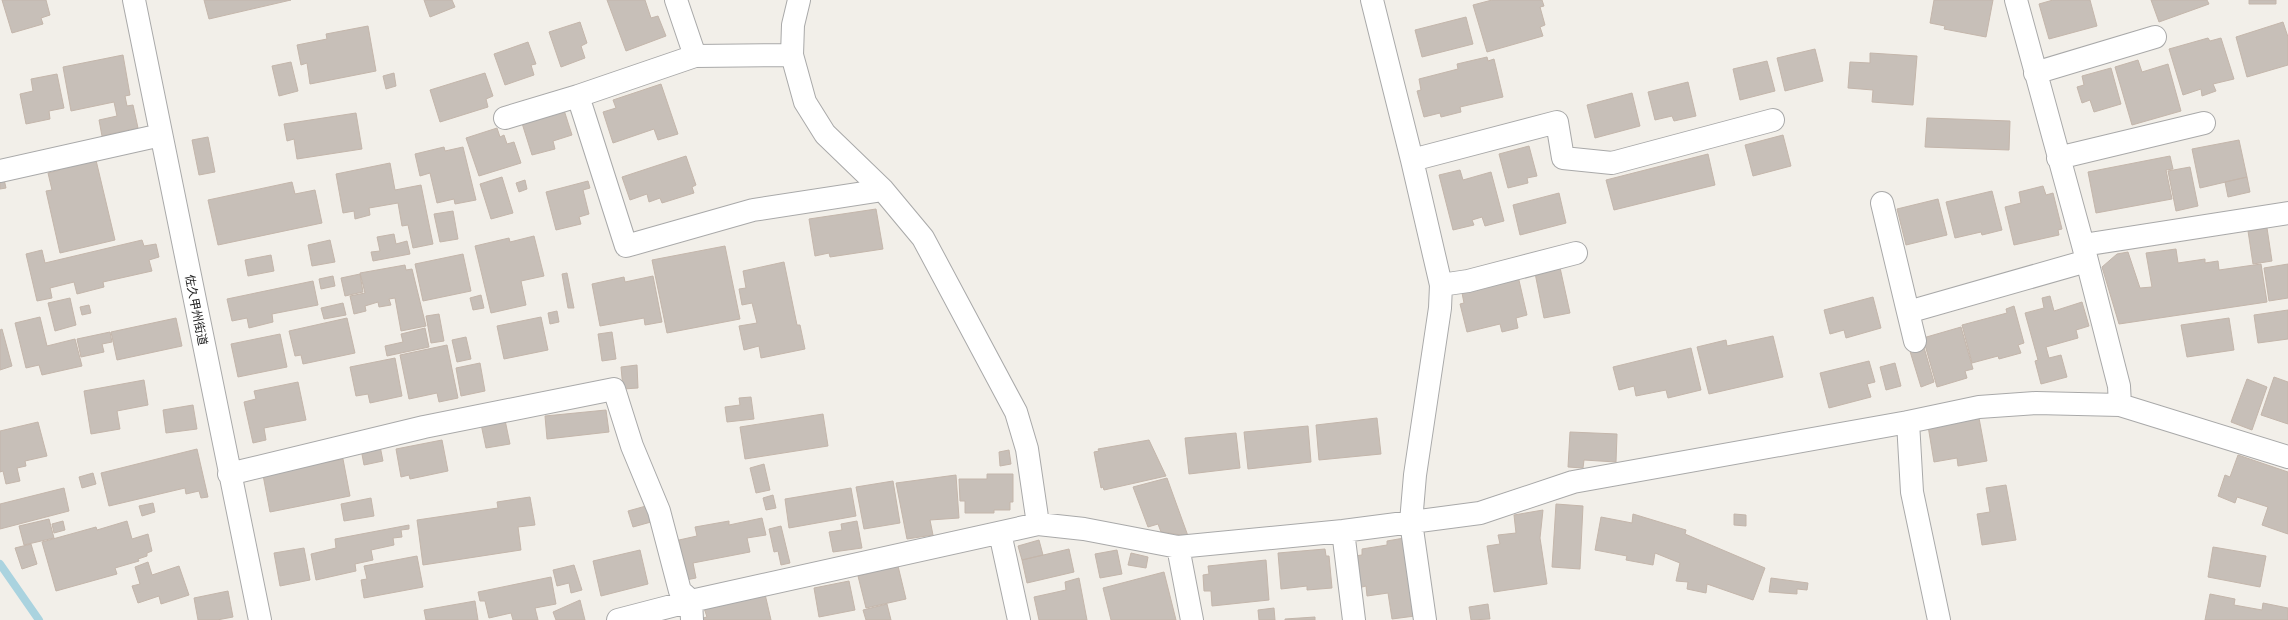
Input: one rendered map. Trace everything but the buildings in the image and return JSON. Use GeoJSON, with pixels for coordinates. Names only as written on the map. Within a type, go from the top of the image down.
{"type":"FeatureCollection","features":[{"type":"Feature","properties":{"kind":"street","name":"佐久甲州街道"},"geometry":{"type":"LineString","coordinates":[[134,0],[229,474],[260,620]]}},
{"type":"Feature","properties":{"kind":"street"},"geometry":{"type":"LineString","coordinates":[[676,0],[695,56]]}},
{"type":"Feature","properties":{"kind":"street"},"geometry":{"type":"LineString","coordinates":[[799,0],[793,25],[792,55],[804,102],[825,134],[883,190],[922,238],[1016,412],[1027,449],[1038,524]]}},
{"type":"Feature","properties":{"kind":"street"},"geometry":{"type":"LineString","coordinates":[[1372,0],[1412,160],[1441,285],[1440,308],[1415,475],[1412,522],[1425,620]]}},
{"type":"Feature","properties":{"kind":"street"},"geometry":{"type":"LineString","coordinates":[[2016,0],[2085,253],[2119,386],[2120,405]]}},
{"type":"Feature","properties":{"kind":"street"},"geometry":{"type":"LineString","coordinates":[[2035,73],[2155,37]]}},
{"type":"Feature","properties":{"kind":"street"},"geometry":{"type":"LineString","coordinates":[[505,118],[578,96],[695,56],[792,55]]}},
{"type":"Feature","properties":{"kind":"street"},"geometry":{"type":"LineString","coordinates":[[578,96],[626,246],[753,210],[883,190]]}},
{"type":"Feature","properties":{"kind":"street"},"geometry":{"type":"LineString","coordinates":[[1412,160],[1557,122],[1563,158],[1612,163],[1774,120]]}},
{"type":"Feature","properties":{"kind":"street"},"geometry":{"type":"LineString","coordinates":[[2058,158],[2204,123]]}},
{"type":"Feature","properties":{"kind":"street"},"geometry":{"type":"LineString","coordinates":[[0,171],[161,135]]}},
{"type":"Feature","properties":{"kind":"street"},"geometry":{"type":"LineString","coordinates":[[1882,203],[1915,341]]}},
{"type":"Feature","properties":{"kind":"street"},"geometry":{"type":"LineString","coordinates":[[1908,312],[2085,253],[2288,213]]}},
{"type":"Feature","properties":{"kind":"street"},"geometry":{"type":"LineString","coordinates":[[1441,285],[1468,281],[1576,253]]}},
{"type":"Feature","properties":{"kind":"street"},"geometry":{"type":"LineString","coordinates":[[229,474],[424,427],[614,389],[632,446],[659,511],[680,591],[692,610]]}},
{"type":"Feature","properties":{"kind":"street"},"geometry":{"type":"LineString","coordinates":[[618,620],[692,610],[1000,532],[1038,524],[1084,529],[1178,547],[1343,531],[1480,513],[1573,482],[1908,422],[1979,407],[2036,403],[2120,405],[2288,457]]}},
{"type":"Feature","properties":{"kind":"street"},"geometry":{"type":"LineString","coordinates":[[1908,422],[1912,492],[1939,620]]}},
{"type":"Feature","properties":{"kind":"street"},"geometry":{"type":"LineString","coordinates":[[1343,531],[1354,620]]}},
{"type":"Feature","properties":{"kind":"street"},"geometry":{"type":"LineString","coordinates":[[1000,532],[1018,620]]}},
{"type":"Feature","properties":{"kind":"street"},"geometry":{"type":"LineString","coordinates":[[1178,547],[1192,620]]}},
{"type":"Feature","properties":{"kind":"waterway"},"geometry":{"type":"LineString","coordinates":[[0,564],[39,620]]}}]}
